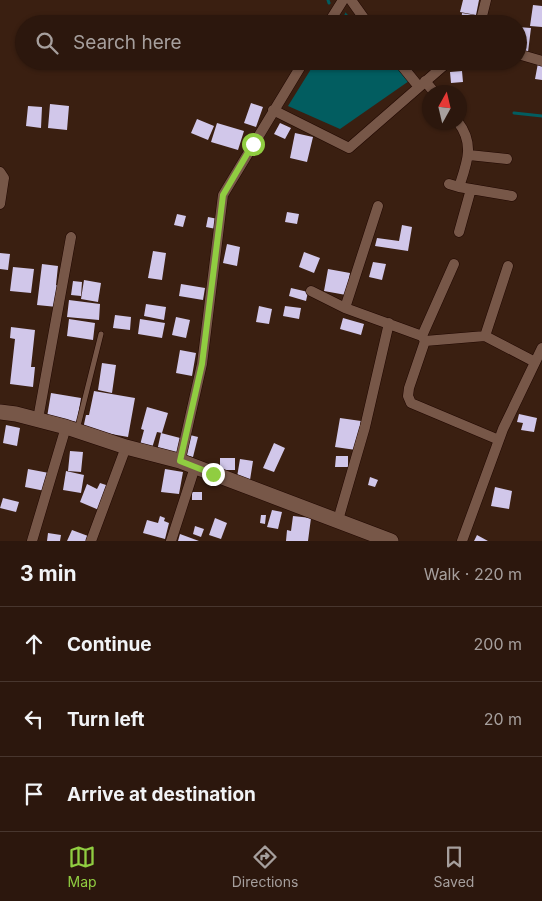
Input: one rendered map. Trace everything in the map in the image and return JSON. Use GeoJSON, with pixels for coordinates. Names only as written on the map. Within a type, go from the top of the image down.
{"type":"FeatureCollection","features":[{"type":"Feature","properties":{"kind":"street"},"geometry":{"type":"LineString","coordinates":[[334,15],[343,0]]}},
{"type":"Feature","properties":{"kind":"street"},"geometry":{"type":"LineString","coordinates":[[352,0],[362,15]]}},
{"type":"Feature","properties":{"kind":"street"},"geometry":{"type":"LineString","coordinates":[[482,15],[486,0]]}},
{"type":"Feature","properties":{"kind":"street"},"geometry":{"type":"LineString","coordinates":[[527,57],[542,61]]}},
{"type":"Feature","properties":{"kind":"street"},"geometry":{"type":"LineString","coordinates":[[180,461],[202,364],[223,195],[298,70]]}},
{"type":"Feature","properties":{"kind":"street"},"geometry":{"type":"LineString","coordinates":[[407,70],[422,84]]}},
{"type":"Feature","properties":{"kind":"street"},"geometry":{"type":"LineString","coordinates":[[273,110],[349,148],[438,70]]}},
{"type":"Feature","properties":{"kind":"street"},"geometry":{"type":"LineString","coordinates":[[459,187],[469,155],[469,141],[463,130]]}},
{"type":"Feature","properties":{"kind":"street"},"geometry":{"type":"LineString","coordinates":[[469,155],[507,159]]}},
{"type":"Feature","properties":{"kind":"street"},"geometry":{"type":"LineString","coordinates":[[0,172],[4,178],[0,204]]}},
{"type":"Feature","properties":{"kind":"street"},"geometry":{"type":"LineString","coordinates":[[448,184],[512,196]]}},
{"type":"Feature","properties":{"kind":"street"},"geometry":{"type":"LineString","coordinates":[[460,232],[471,189]]}},
{"type":"Feature","properties":{"kind":"street"},"geometry":{"type":"LineString","coordinates":[[345,308],[378,206]]}},
{"type":"Feature","properties":{"kind":"street"},"geometry":{"type":"LineString","coordinates":[[38,420],[71,237]]}},
{"type":"Feature","properties":{"kind":"street"},"geometry":{"type":"LineString","coordinates":[[454,264],[424,338],[408,396],[411,403],[499,440]]}},
{"type":"Feature","properties":{"kind":"street"},"geometry":{"type":"LineString","coordinates":[[485,336],[508,266]]}},
{"type":"Feature","properties":{"kind":"street"},"geometry":{"type":"LineString","coordinates":[[311,291],[345,308],[389,323],[424,338],[485,336],[535,362]]}},
{"type":"Feature","properties":{"kind":"street"},"geometry":{"type":"LineString","coordinates":[[338,520],[365,427],[389,323]]}},
{"type":"Feature","properties":{"kind":"street"},"geometry":{"type":"LineString","coordinates":[[462,541],[499,440],[541,351]]}},
{"type":"Feature","properties":{"kind":"street"},"geometry":{"type":"LineString","coordinates":[[0,412],[72,428],[126,447],[180,461],[391,541]]}},
{"type":"Feature","properties":{"kind":"street"},"geometry":{"type":"LineString","coordinates":[[32,541],[72,428]]}},
{"type":"Feature","properties":{"kind":"street"},"geometry":{"type":"LineString","coordinates":[[91,541],[126,447]]}},
{"type":"Feature","properties":{"kind":"street"},"geometry":{"type":"LineString","coordinates":[[171,541],[195,467]]}},
{"type":"Feature","properties":{"kind":"lane"},"geometry":{"type":"LineString","coordinates":[[72,428],[101,334]]}},
{"type":"Feature","properties":{"kind":"water"},"geometry":{"type":"Polygon","coordinates":[[[310,70],[399,70],[409,81],[340,129],[288,106],[310,70]]]}},
{"type":"Feature","properties":{"kind":"building"},"geometry":{"type":"Polygon","coordinates":[[[463,0],[479,0],[476,15],[460,12],[463,0]]]}},
{"type":"Feature","properties":{"kind":"building"},"geometry":{"type":"Polygon","coordinates":[[[533,5],[542,6],[542,27],[530,26],[533,5]]]}},
{"type":"Feature","properties":{"kind":"building"},"geometry":{"type":"Polygon","coordinates":[[[527,28],[531,28],[527,52],[527,28]]]}},
{"type":"Feature","properties":{"kind":"building"},"geometry":{"type":"Polygon","coordinates":[[[538,63],[542,64],[542,80],[535,79],[538,63]]]}},
{"type":"Feature","properties":{"kind":"building"},"geometry":{"type":"Polygon","coordinates":[[[462,71],[463,82],[451,83],[450,72],[462,71]]]}},
{"type":"Feature","properties":{"kind":"building"},"geometry":{"type":"Polygon","coordinates":[[[251,103],[263,107],[256,127],[244,123],[251,103]]]}},
{"type":"Feature","properties":{"kind":"building"},"geometry":{"type":"Polygon","coordinates":[[[50,104],[69,106],[67,130],[48,128],[50,104]]]}},
{"type":"Feature","properties":{"kind":"building"},"geometry":{"type":"Polygon","coordinates":[[[28,106],[42,107],[41,128],[26,126],[28,106]]]}},
{"type":"Feature","properties":{"kind":"building"},"geometry":{"type":"Polygon","coordinates":[[[197,119],[214,126],[208,140],[191,133],[197,119]]]}},
{"type":"Feature","properties":{"kind":"building"},"geometry":{"type":"Polygon","coordinates":[[[217,123],[244,131],[238,150],[211,142],[217,123]]]}},
{"type":"Feature","properties":{"kind":"building"},"geometry":{"type":"Polygon","coordinates":[[[280,123],[291,128],[285,139],[274,134],[280,123]]]}},
{"type":"Feature","properties":{"kind":"building"},"geometry":{"type":"Polygon","coordinates":[[[295,133],[313,137],[307,162],[290,158],[295,133]]]}},
{"type":"Feature","properties":{"kind":"building"},"geometry":{"type":"Polygon","coordinates":[[[287,212],[299,214],[297,224],[285,222],[287,212]]]}},
{"type":"Feature","properties":{"kind":"building"},"geometry":{"type":"Polygon","coordinates":[[[177,214],[186,216],[183,227],[174,225],[177,214]]]}},
{"type":"Feature","properties":{"kind":"building"},"geometry":{"type":"Polygon","coordinates":[[[208,217],[218,219],[216,229],[206,227],[208,217]]]}},
{"type":"Feature","properties":{"kind":"building"},"geometry":{"type":"Polygon","coordinates":[[[402,225],[412,227],[408,251],[375,246],[377,238],[399,241],[402,225]]]}},
{"type":"Feature","properties":{"kind":"building"},"geometry":{"type":"Polygon","coordinates":[[[227,244],[240,247],[237,266],[223,263],[227,244]]]}},
{"type":"Feature","properties":{"kind":"building"},"geometry":{"type":"Polygon","coordinates":[[[153,251],[166,253],[162,280],[148,278],[153,251]]]}},
{"type":"Feature","properties":{"kind":"building"},"geometry":{"type":"Polygon","coordinates":[[[304,252],[320,258],[314,273],[299,267],[304,252]]]}},
{"type":"Feature","properties":{"kind":"building"},"geometry":{"type":"Polygon","coordinates":[[[0,253],[10,254],[8,270],[0,269],[0,253]]]}},
{"type":"Feature","properties":{"kind":"building"},"geometry":{"type":"Polygon","coordinates":[[[373,262],[386,264],[382,280],[369,277],[373,262]]]}},
{"type":"Feature","properties":{"kind":"building"},"geometry":{"type":"Polygon","coordinates":[[[42,264],[58,266],[56,285],[59,286],[57,307],[37,305],[42,264]]]}},
{"type":"Feature","properties":{"kind":"building"},"geometry":{"type":"Polygon","coordinates":[[[13,267],[34,269],[31,293],[10,291],[13,267]]]}},
{"type":"Feature","properties":{"kind":"building"},"geometry":{"type":"Polygon","coordinates":[[[328,269],[350,273],[346,295],[324,291],[328,269]]]}},
{"type":"Feature","properties":{"kind":"building"},"geometry":{"type":"Polygon","coordinates":[[[84,280],[101,283],[98,302],[81,299],[84,280]]]}},
{"type":"Feature","properties":{"kind":"building"},"geometry":{"type":"Polygon","coordinates":[[[73,281],[82,282],[81,296],[71,295],[73,281]]]}},
{"type":"Feature","properties":{"kind":"building"},"geometry":{"type":"Polygon","coordinates":[[[181,284],[205,288],[203,300],[179,296],[181,284]]]}},
{"type":"Feature","properties":{"kind":"building"},"geometry":{"type":"Polygon","coordinates":[[[291,288],[308,292],[306,301],[289,296],[291,288]]]}},
{"type":"Feature","properties":{"kind":"building"},"geometry":{"type":"Polygon","coordinates":[[[69,300],[100,304],[99,320],[67,317],[69,300]]]}},
{"type":"Feature","properties":{"kind":"building"},"geometry":{"type":"Polygon","coordinates":[[[146,304],[166,307],[164,320],[144,316],[146,304]]]}},
{"type":"Feature","properties":{"kind":"building"},"geometry":{"type":"Polygon","coordinates":[[[259,306],[272,309],[269,324],[256,322],[259,306]]]}},
{"type":"Feature","properties":{"kind":"building"},"geometry":{"type":"Polygon","coordinates":[[[285,306],[301,308],[299,319],[283,316],[285,306]]]}},
{"type":"Feature","properties":{"kind":"building"},"geometry":{"type":"Polygon","coordinates":[[[115,315],[131,317],[130,330],[113,328],[115,315]]]}},
{"type":"Feature","properties":{"kind":"building"},"geometry":{"type":"Polygon","coordinates":[[[176,317],[190,320],[186,338],[172,335],[176,317]]]}},
{"type":"Feature","properties":{"kind":"building"},"geometry":{"type":"Polygon","coordinates":[[[343,318],[364,324],[361,335],[340,329],[343,318]]]}},
{"type":"Feature","properties":{"kind":"building"},"geometry":{"type":"Polygon","coordinates":[[[69,319],[95,323],[93,340],[67,336],[69,319]]]}},
{"type":"Feature","properties":{"kind":"building"},"geometry":{"type":"Polygon","coordinates":[[[140,319],[165,323],[162,338],[138,334],[140,319]]]}},
{"type":"Feature","properties":{"kind":"building"},"geometry":{"type":"Polygon","coordinates":[[[11,327],[35,330],[31,367],[35,367],[33,387],[10,384],[15,339],[10,338],[11,327]]]}},
{"type":"Feature","properties":{"kind":"building"},"geometry":{"type":"Polygon","coordinates":[[[180,350],[196,353],[192,376],[176,373],[180,350]]]}},
{"type":"Feature","properties":{"kind":"building"},"geometry":{"type":"Polygon","coordinates":[[[102,363],[116,365],[112,393],[98,390],[102,363]]]}},
{"type":"Feature","properties":{"kind":"building"},"geometry":{"type":"Polygon","coordinates":[[[94,391],[135,398],[128,437],[83,429],[86,415],[89,415],[94,391]]]}},
{"type":"Feature","properties":{"kind":"building"},"geometry":{"type":"Polygon","coordinates":[[[51,393],[81,398],[77,422],[47,417],[51,393]]]}},
{"type":"Feature","properties":{"kind":"building"},"geometry":{"type":"Polygon","coordinates":[[[147,407],[168,413],[162,433],[157,432],[152,448],[140,445],[144,430],[141,429],[147,407]]]}},
{"type":"Feature","properties":{"kind":"building"},"geometry":{"type":"Polygon","coordinates":[[[519,414],[537,418],[534,432],[521,430],[523,423],[517,422],[519,414]]]}},
{"type":"Feature","properties":{"kind":"building"},"geometry":{"type":"Polygon","coordinates":[[[340,418],[361,421],[356,450],[335,447],[340,418]]]}},
{"type":"Feature","properties":{"kind":"building"},"geometry":{"type":"Polygon","coordinates":[[[6,425],[20,428],[17,446],[3,443],[6,425]]]}},
{"type":"Feature","properties":{"kind":"building"},"geometry":{"type":"Polygon","coordinates":[[[161,433],[184,439],[179,457],[157,451],[161,433]]]}},
{"type":"Feature","properties":{"kind":"building"},"geometry":{"type":"Polygon","coordinates":[[[190,435],[198,437],[193,457],[185,455],[190,435]]]}},
{"type":"Feature","properties":{"kind":"building"},"geometry":{"type":"Polygon","coordinates":[[[274,443],[285,448],[274,472],[263,468],[274,443]]]}},
{"type":"Feature","properties":{"kind":"building"},"geometry":{"type":"Polygon","coordinates":[[[70,451],[83,452],[81,472],[68,471],[70,451]]]}},
{"type":"Feature","properties":{"kind":"building"},"geometry":{"type":"Polygon","coordinates":[[[336,456],[348,456],[348,467],[335,467],[336,456]]]}},
{"type":"Feature","properties":{"kind":"building"},"geometry":{"type":"Polygon","coordinates":[[[220,458],[235,458],[235,470],[220,470],[220,458]]]}},
{"type":"Feature","properties":{"kind":"building"},"geometry":{"type":"Polygon","coordinates":[[[240,459],[253,461],[250,480],[237,477],[240,459]]]}},
{"type":"Feature","properties":{"kind":"building"},"geometry":{"type":"Polygon","coordinates":[[[28,469],[49,473],[45,491],[25,487],[28,469]]]}},
{"type":"Feature","properties":{"kind":"building"},"geometry":{"type":"Polygon","coordinates":[[[165,469],[183,472],[179,494],[161,492],[165,469]]]}},
{"type":"Feature","properties":{"kind":"building"},"geometry":{"type":"Polygon","coordinates":[[[66,471],[84,475],[81,493],[63,490],[66,471]]]}},
{"type":"Feature","properties":{"kind":"building"},"geometry":{"type":"Polygon","coordinates":[[[370,477],[378,480],[375,487],[368,485],[370,477]]]}},
{"type":"Feature","properties":{"kind":"building"},"geometry":{"type":"Polygon","coordinates":[[[100,483],[109,486],[99,510],[80,502],[87,484],[97,489],[100,483]]]}},
{"type":"Feature","properties":{"kind":"building"},"geometry":{"type":"Polygon","coordinates":[[[495,487],[512,491],[509,509],[491,506],[495,487]]]}},
{"type":"Feature","properties":{"kind":"building"},"geometry":{"type":"Polygon","coordinates":[[[192,492],[202,492],[202,500],[192,500],[192,492]]]}},
{"type":"Feature","properties":{"kind":"building"},"geometry":{"type":"Polygon","coordinates":[[[3,498],[19,502],[16,512],[0,508],[3,498]]]}},
{"type":"Feature","properties":{"kind":"building"},"geometry":{"type":"Polygon","coordinates":[[[272,510],[282,512],[278,529],[267,527],[272,510]]]}},
{"type":"Feature","properties":{"kind":"building"},"geometry":{"type":"Polygon","coordinates":[[[261,515],[266,515],[265,524],[260,523],[261,515]]]}},
{"type":"Feature","properties":{"kind":"building"},"geometry":{"type":"Polygon","coordinates":[[[160,516],[169,523],[165,539],[143,533],[147,520],[158,523],[160,516]]]}},
{"type":"Feature","properties":{"kind":"building"},"geometry":{"type":"Polygon","coordinates":[[[293,516],[311,518],[308,541],[286,541],[287,530],[291,531],[293,516]]]}},
{"type":"Feature","properties":{"kind":"building"},"geometry":{"type":"Polygon","coordinates":[[[215,518],[227,523],[221,539],[209,535],[215,518]]]}},
{"type":"Feature","properties":{"kind":"building"},"geometry":{"type":"Polygon","coordinates":[[[195,526],[204,529],[201,537],[193,534],[195,526]]]}},
{"type":"Feature","properties":{"kind":"building"},"geometry":{"type":"Polygon","coordinates":[[[72,530],[88,536],[86,541],[67,541],[72,530]]]}},
{"type":"Feature","properties":{"kind":"building"},"geometry":{"type":"Polygon","coordinates":[[[48,533],[61,535],[60,541],[47,541],[48,533]]]}},
{"type":"Feature","properties":{"kind":"building"},"geometry":{"type":"Polygon","coordinates":[[[180,534],[199,541],[178,541],[180,534]]]}},
{"type":"Feature","properties":{"kind":"building"},"geometry":{"type":"Polygon","coordinates":[[[477,535],[488,541],[474,541],[477,535]]]}},
{"type":"Feature","properties":{"kind":"waterway"},"geometry":{"type":"LineString","coordinates":[[514,113],[542,116]]}},
{"type":"Feature","properties":{"kind":"route"},"geometry":{"type":"LineString","coordinates":[[213,474],[180,461],[190,426],[202,364],[223,195],[253,144]]}}]}
